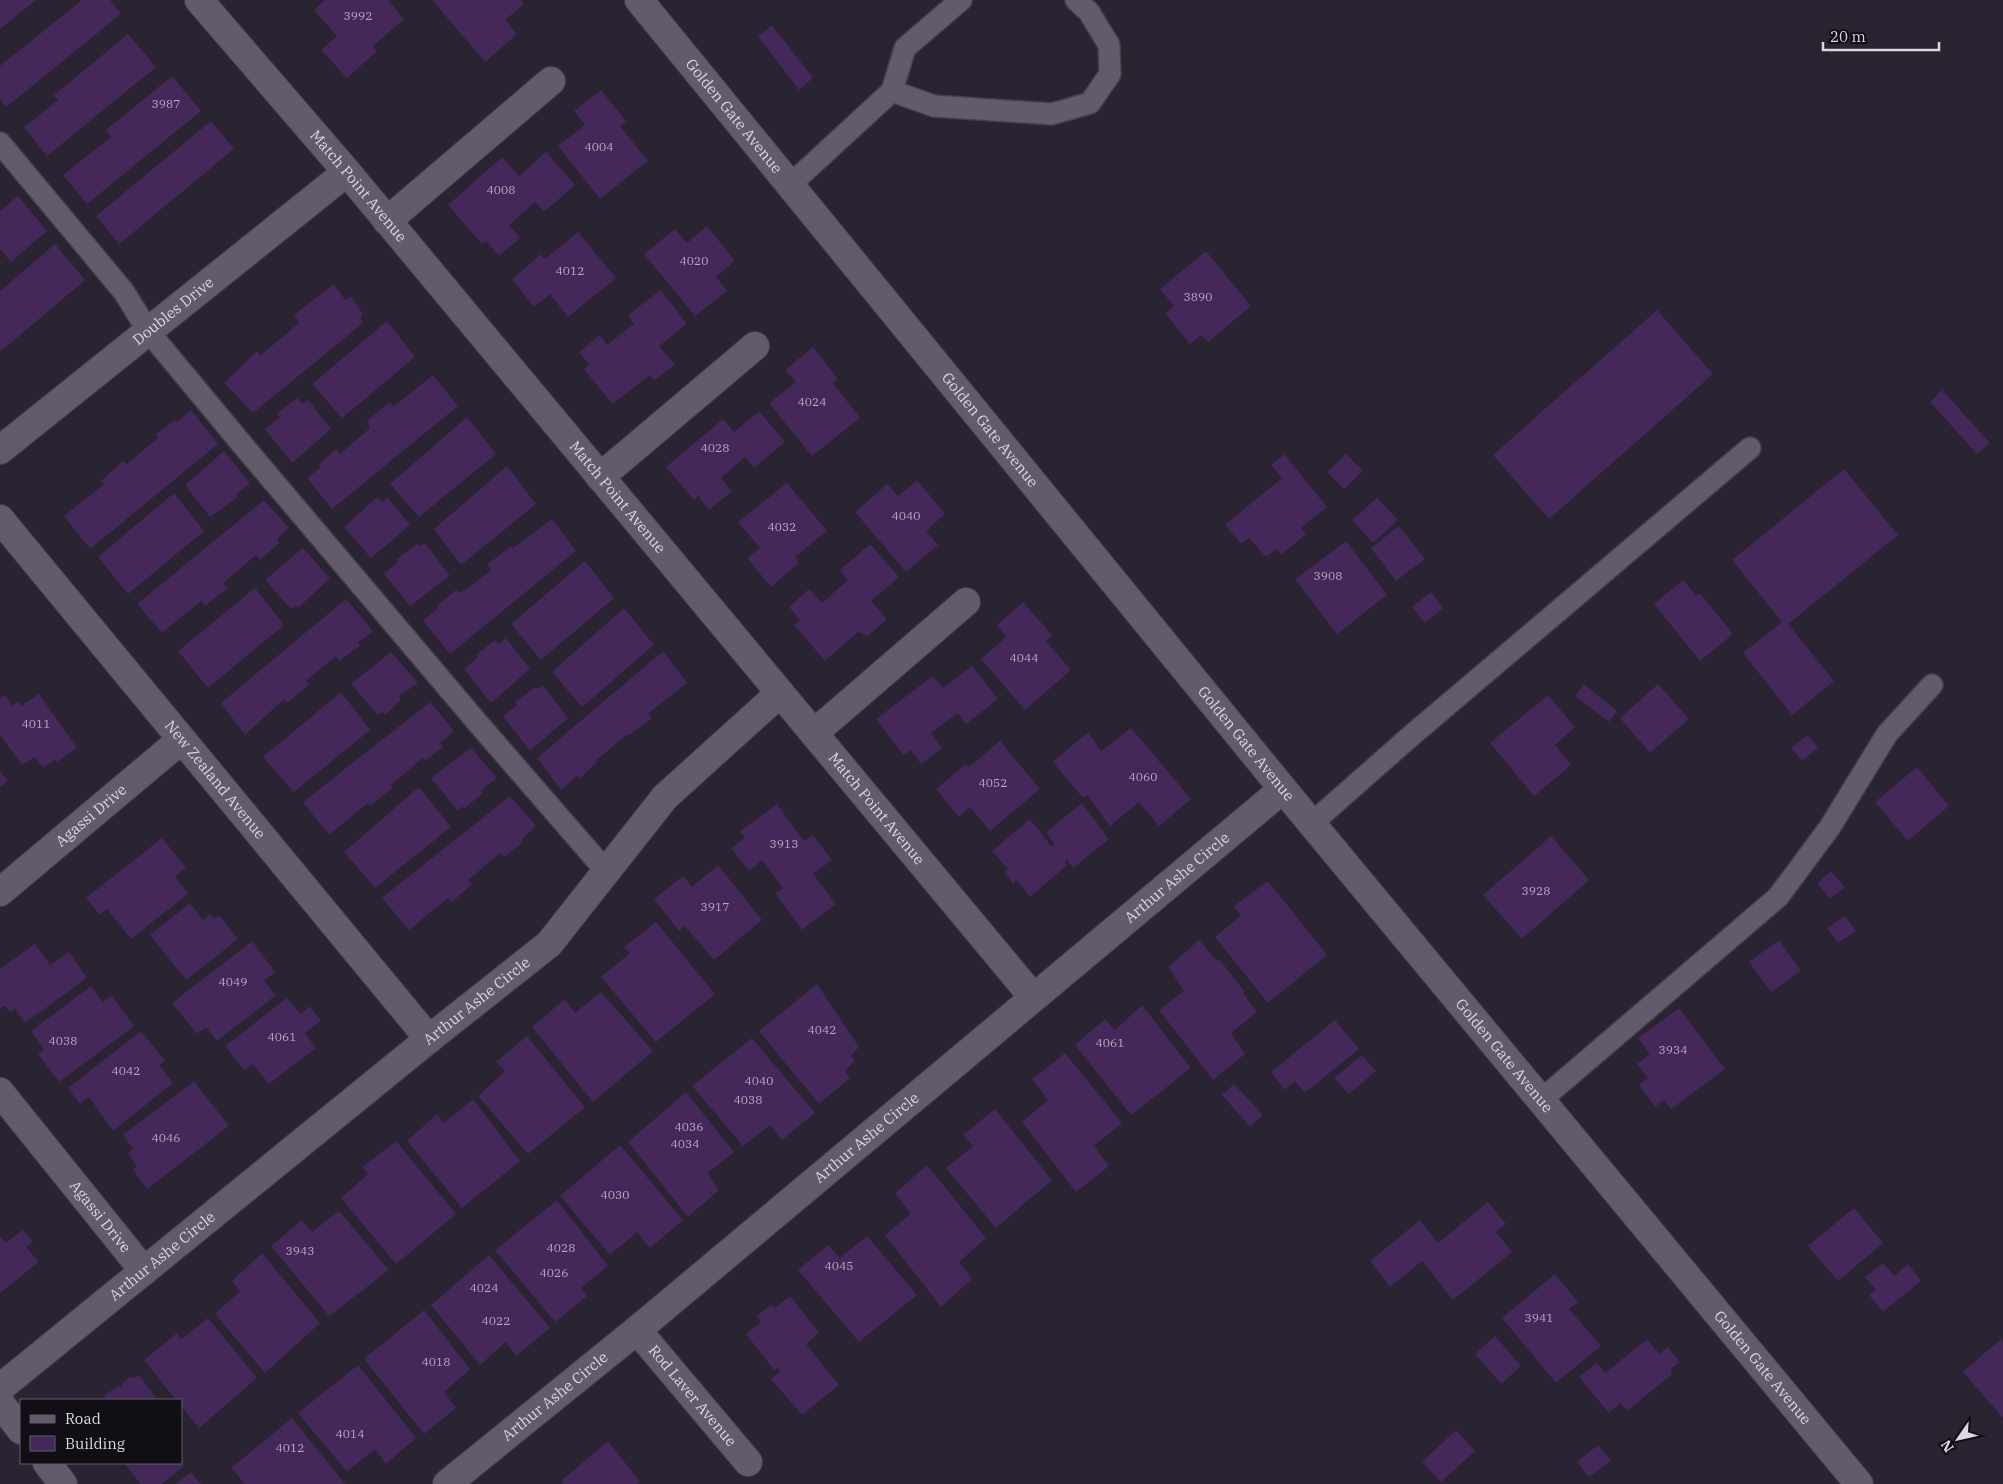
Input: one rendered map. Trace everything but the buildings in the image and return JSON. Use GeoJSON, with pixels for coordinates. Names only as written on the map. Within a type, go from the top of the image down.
{"type":"FeatureCollection","features":[{"type":"Feature","properties":{"kind":"street","name":"Match Point Avenue"},"geometry":{"type":"LineString","coordinates":[[199,0],[347,172],[1034,997]]}},
{"type":"Feature","properties":{"kind":"street","name":"Golden Gate Avenue"},"geometry":{"type":"LineString","coordinates":[[639,0],[1282,789],[1859,1484]]}},
{"type":"Feature","properties":{"kind":"street"},"geometry":{"type":"LineString","coordinates":[[388,221],[551,81]]}},
{"type":"Feature","properties":{"kind":"street","name":"Doubles Drive"},"geometry":{"type":"LineString","coordinates":[[0,450],[347,172]]}},
{"type":"Feature","properties":{"kind":"street"},"geometry":{"type":"LineString","coordinates":[[600,476],[755,346]]}},
{"type":"Feature","properties":{"kind":"street","name":"New Zealand Avenue"},"geometry":{"type":"LineString","coordinates":[[0,519],[429,1039]]}},
{"type":"Feature","properties":{"kind":"street"},"geometry":{"type":"LineString","coordinates":[[814,733],[966,602]]}},
{"type":"Feature","properties":{"kind":"street","name":"Arthur Ashe Circle"},"geometry":{"type":"LineString","coordinates":[[0,1388],[429,1039],[549,944],[665,797],[780,693]]}},
{"type":"Feature","properties":{"kind":"street","name":"Agassi Drive"},"geometry":{"type":"LineString","coordinates":[[0,892],[181,740]]}},
{"type":"Feature","properties":{"kind":"street","name":"Arthur Ashe Circle"},"geometry":{"type":"LineString","coordinates":[[448,1484],[637,1330],[1282,789]]}},
{"type":"Feature","properties":{"kind":"street","name":"Agassi Drive"},"geometry":{"type":"LineString","coordinates":[[0,1092],[144,1271]]}},
{"type":"Feature","properties":{"kind":"street","name":"Rod Laver Avenue"},"geometry":{"type":"LineString","coordinates":[[637,1330],[748,1462]]}},
{"type":"Feature","properties":{"kind":"street"},"geometry":{"type":"LineString","coordinates":[[0,1403],[20,1429]]}},
{"type":"Feature","properties":{"kind":"street"},"geometry":{"type":"LineString","coordinates":[[48,1464],[64,1484]]}},
{"type":"Feature","properties":{"kind":"lane"},"geometry":{"type":"LineString","coordinates":[[790,185],[892,91],[905,48],[961,0]]}},
{"type":"Feature","properties":{"kind":"lane"},"geometry":{"type":"LineString","coordinates":[[892,91],[934,106],[1052,114],[1090,103],[1110,74],[1109,45],[1089,12],[1076,0]]}},
{"type":"Feature","properties":{"kind":"lane"},"geometry":{"type":"LineString","coordinates":[[0,143],[124,292],[148,331],[378,606],[606,871]]}},
{"type":"Feature","properties":{"kind":"lane"},"geometry":{"type":"LineString","coordinates":[[1311,824],[1412,735],[1750,448]]}},
{"type":"Feature","properties":{"kind":"lane"},"geometry":{"type":"LineString","coordinates":[[1541,1100],[1778,897],[1830,827],[1887,734],[1932,685]]}}]}
